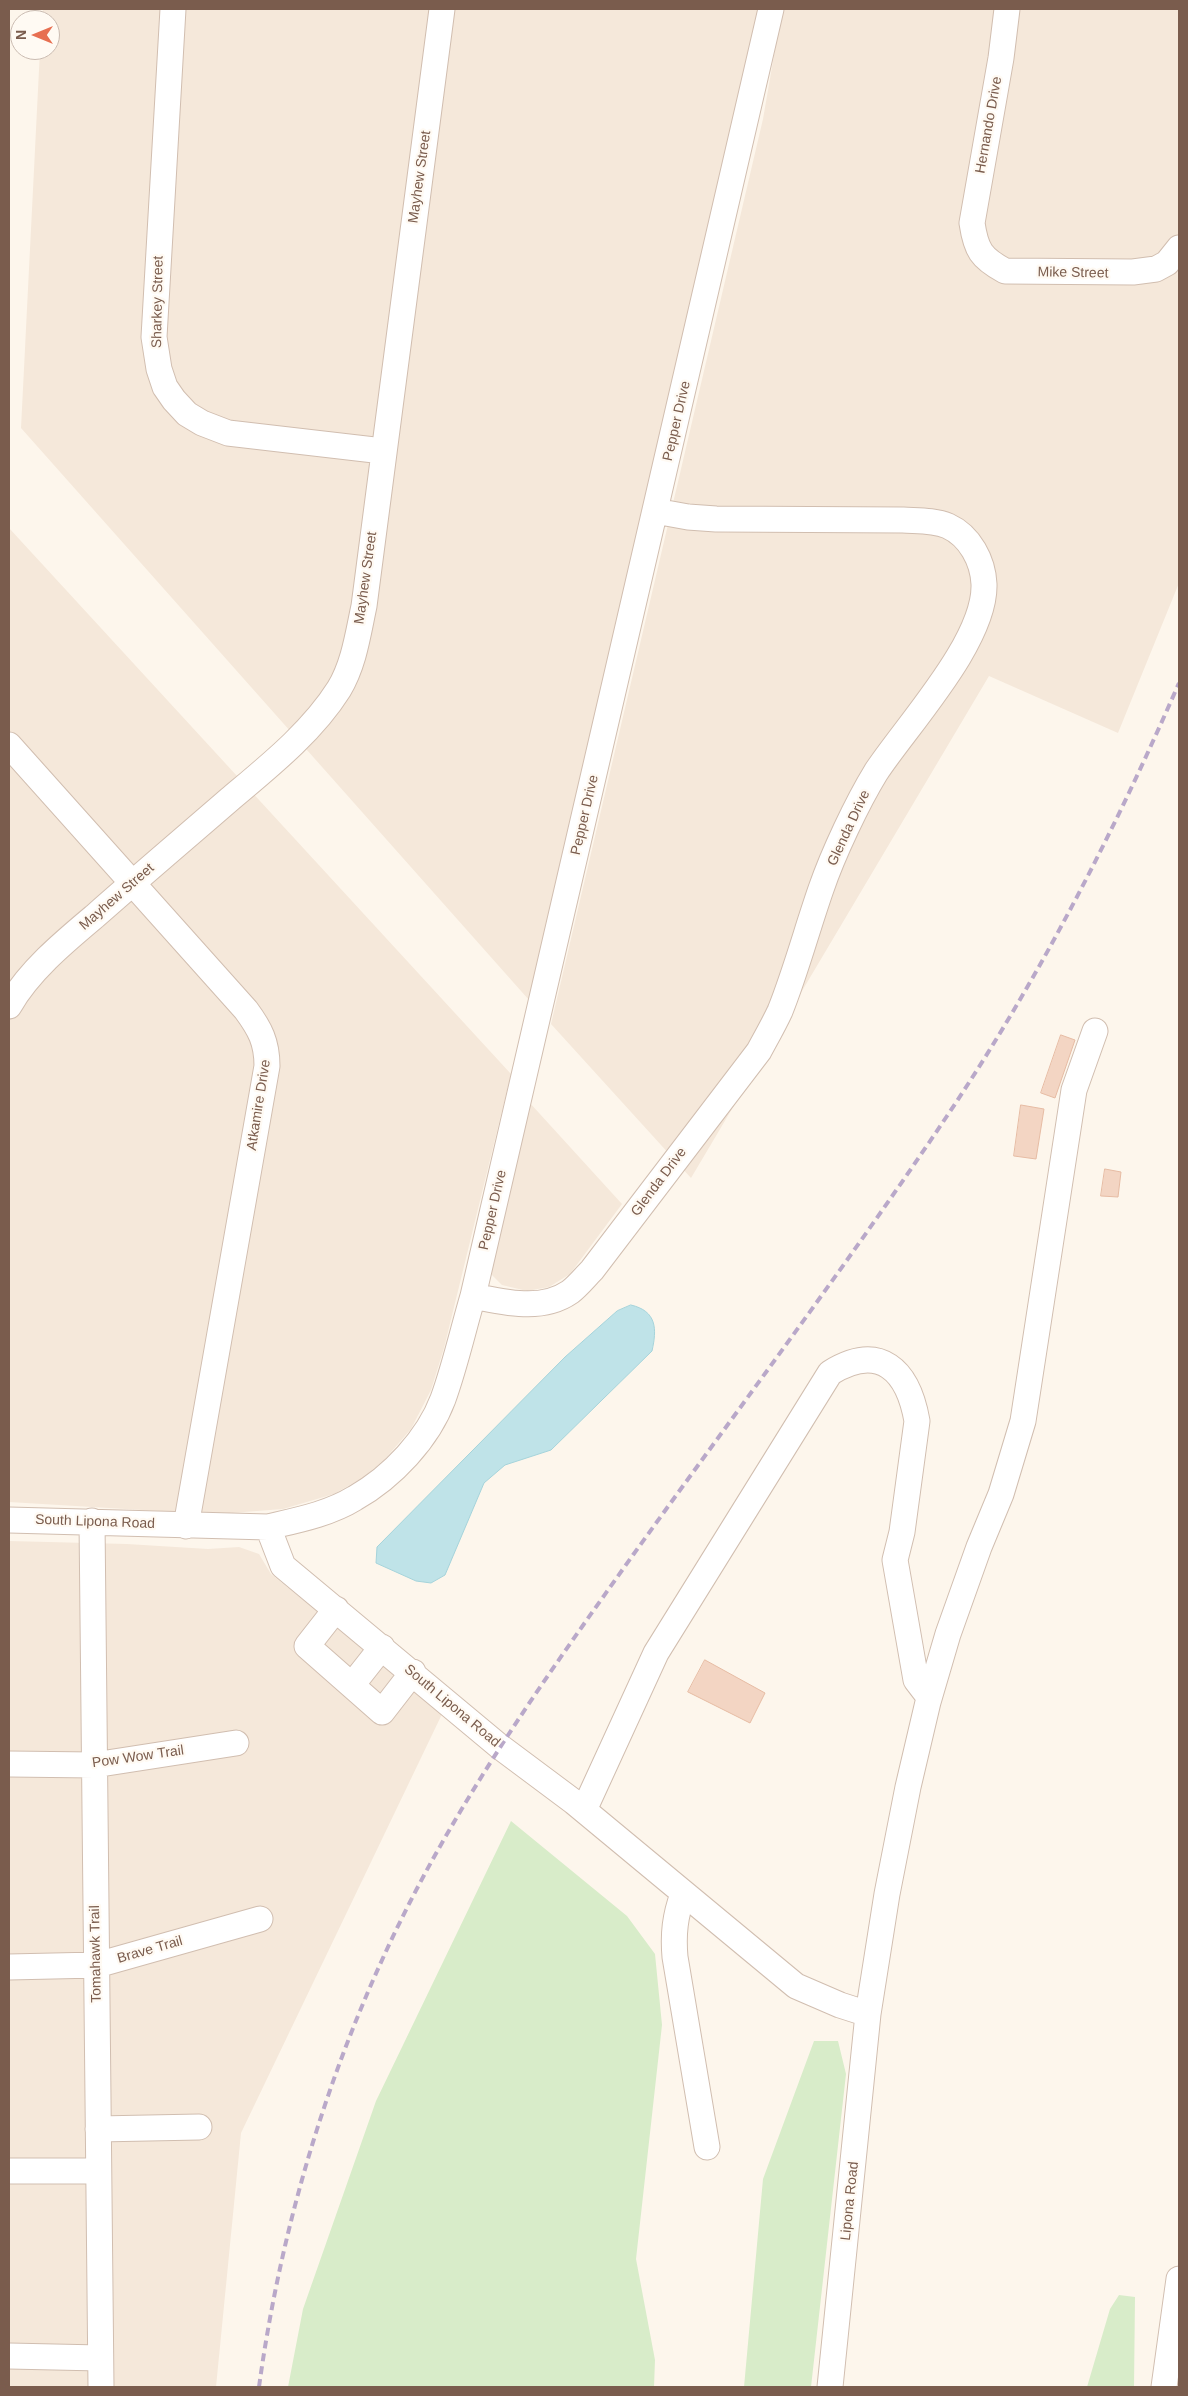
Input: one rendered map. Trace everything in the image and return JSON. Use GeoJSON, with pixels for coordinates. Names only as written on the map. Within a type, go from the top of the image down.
{"type":"FeatureCollection","features":[{"type":"Feature","properties":{"kind":"street","name":"Sharkey Street"},"geometry":{"type":"LineString","coordinates":[[172,9],[154,337],[159,369],[165,387],[187,414],[202,423],[228,433],[383,451]]}},
{"type":"Feature","properties":{"kind":"street","name":"Mayhew Street"},"geometry":{"type":"LineString","coordinates":[[9,1006],[38,969],[74,934],[269,766],[311,724],[338,690],[347,673],[356,645],[362,614],[442,9]]}},
{"type":"Feature","properties":{"kind":"street","name":"Pepper Drive"},"geometry":{"type":"LineString","coordinates":[[268,1527],[322,1513],[355,1498],[387,1476],[419,1442],[442,1401],[473,1296],[771,9]]}},
{"type":"Feature","properties":{"kind":"street","name":"Hernando Drive"},"geometry":{"type":"LineString","coordinates":[[974,241],[972,223],[1001,58],[1007,9]]}},
{"type":"Feature","properties":{"kind":"street","name":"Mike Street"},"geometry":{"type":"LineString","coordinates":[[974,241],[980,253],[990,263],[1005,271],[1020,272],[1133,272],[1156,269],[1167,263],[1179,249]]}},
{"type":"Feature","properties":{"kind":"street","name":"Glenda Drive"},"geometry":{"type":"LineString","coordinates":[[473,1296],[532,1304],[552,1302],[571,1291],[592,1270],[759,1051],[779,1012],[822,886],[852,817],[875,774],[905,730],[939,688],[974,627],[979,612],[984,586],[982,571],[975,550],[963,536],[948,526],[932,522],[903,520],[688,518],[656,511]]}},
{"type":"Feature","properties":{"kind":"street","name":"Atkamire Drive"},"geometry":{"type":"LineString","coordinates":[[9,745],[131,884],[246,1010],[260,1028],[267,1051],[267,1066],[186,1526]]}},
{"type":"Feature","properties":{"kind":"street","name":"Lipona Road"},"geometry":{"type":"LineString","coordinates":[[830,2387],[868,2014],[887,1894],[908,1787],[929,1697],[948,1634],[979,1547],[1001,1494],[1023,1421],[1074,1090],[1095,1031]]}},
{"type":"Feature","properties":{"kind":"street"},"geometry":{"type":"LineString","coordinates":[[584,1810],[656,1653],[830,1373],[847,1362],[868,1360],[889,1366],[901,1375],[909,1388],[915,1406],[917,1421],[902,1532],[895,1560],[916,1680],[929,1697]]}},
{"type":"Feature","properties":{"kind":"street","name":"South Lipona Road"},"geometry":{"type":"LineString","coordinates":[[9,1520],[92,1520],[186,1526],[268,1527],[283,1566],[413,1672],[499,1746],[584,1810],[796,1986],[840,2005],[868,2014]]}},
{"type":"Feature","properties":{"kind":"street","name":"Tomahawk Trail"},"geometry":{"type":"LineString","coordinates":[[92,1520],[100,2387]]}},
{"type":"Feature","properties":{"kind":"street"},"geometry":{"type":"LineString","coordinates":[[336,1609],[306,1646],[382,1712],[413,1672]]}},
{"type":"Feature","properties":{"kind":"street"},"geometry":{"type":"LineString","coordinates":[[352,1686],[382,1647]]}},
{"type":"Feature","properties":{"kind":"street","name":"Pow Wow Trail"},"geometry":{"type":"LineString","coordinates":[[9,1764],[94,1765],[236,1743]]}},
{"type":"Feature","properties":{"kind":"street"},"geometry":{"type":"LineString","coordinates":[[684,1894],[675,1919],[674,1957],[708,2147]]}},
{"type":"Feature","properties":{"kind":"street","name":"Brave Trail"},"geometry":{"type":"LineString","coordinates":[[9,1967],[97,1966],[260,1919]]}},
{"type":"Feature","properties":{"kind":"street"},"geometry":{"type":"LineString","coordinates":[[98,2129],[199,2128]]}},
{"type":"Feature","properties":{"kind":"street"},"geometry":{"type":"LineString","coordinates":[[9,2171],[98,2171]]}},
{"type":"Feature","properties":{"kind":"street"},"geometry":{"type":"LineString","coordinates":[[1164,2387],[1179,2279]]}},
{"type":"Feature","properties":{"kind":"street"},"geometry":{"type":"LineString","coordinates":[[9,2356],[100,2358]]}},
{"type":"Feature","properties":{"kind":"shaded area"},"geometry":{"type":"Polygon","coordinates":[[[758,9],[755,31],[529,1000],[21,428],[39,60],[60,60],[60,10],[43,10],[758,9]]]}},
{"type":"Feature","properties":{"kind":"shaded area"},"geometry":{"type":"Polygon","coordinates":[[[782,9],[1179,9],[1179,583],[1118,733],[989,676],[691,1178],[551,1024],[763,119],[782,9]]]}},
{"type":"Feature","properties":{"kind":"shaded area"},"geometry":{"type":"Polygon","coordinates":[[[9,528],[511,1074],[444,1348],[431,1390],[411,1429],[385,1459],[364,1477],[334,1494],[283,1509],[231,1513],[159,1511],[9,1502],[9,528]]]}},
{"type":"Feature","properties":{"kind":"shaded area"},"geometry":{"type":"Polygon","coordinates":[[[529,1102],[622,1204],[570,1274],[549,1287],[527,1291],[502,1285],[492,1275],[490,1265],[529,1102]]]}},
{"type":"Feature","properties":{"kind":"shaded area"},"geometry":{"type":"Polygon","coordinates":[[[9,1541],[127,1544],[208,1549],[239,1547],[259,1554],[271,1574],[443,1712],[241,2133],[216,2387],[9,2387],[9,1541]]]}},
{"type":"Feature","properties":{"kind":"green space"},"geometry":{"type":"Polygon","coordinates":[[[511,1821],[627,1916],[655,1954],[662,2025],[636,2259],[655,2360],[654,2387],[288,2387],[303,2309],[376,2101],[511,1821]]]}},
{"type":"Feature","properties":{"kind":"green space"},"geometry":{"type":"Polygon","coordinates":[[[814,2041],[838,2041],[846,2074],[811,2387],[744,2387],[763,2179],[814,2041]]]}},
{"type":"Feature","properties":{"kind":"green space"},"geometry":{"type":"Polygon","coordinates":[[[1119,2295],[1135,2297],[1134,2387],[1087,2387],[1110,2309],[1119,2295]]]}},
{"type":"Feature","properties":{"kind":"water"},"geometry":{"type":"Polygon","coordinates":[[[631,1305],[646,1312],[653,1322],[652,1351],[551,1450],[505,1465],[484,1483],[445,1575],[431,1583],[416,1581],[376,1563],[377,1547],[565,1357],[617,1311],[631,1305]]]}},
{"type":"Feature","properties":{"kind":"building"},"geometry":{"type":"Polygon","coordinates":[[[1061,1035],[1075,1040],[1055,1098],[1041,1093],[1061,1035]]]}},
{"type":"Feature","properties":{"kind":"building"},"geometry":{"type":"Polygon","coordinates":[[[1021,1105],[1044,1109],[1036,1159],[1014,1156],[1021,1105]]]}},
{"type":"Feature","properties":{"kind":"building"},"geometry":{"type":"Polygon","coordinates":[[[1105,1169],[1121,1172],[1118,1197],[1101,1196],[1105,1169]]]}},
{"type":"Feature","properties":{"kind":"building"},"geometry":{"type":"Polygon","coordinates":[[[705,1660],[765,1693],[750,1723],[688,1692],[705,1660]]]}},
{"type":"Feature","properties":{"kind":"railway"},"geometry":{"type":"LineString","coordinates":[[259,2387],[281,2262],[314,2138],[334,2078],[382,1959],[434,1856],[515,1724],[573,1639],[871,1227],[981,1064],[1013,1012],[1073,905],[1128,795],[1179,683]]}}]}
